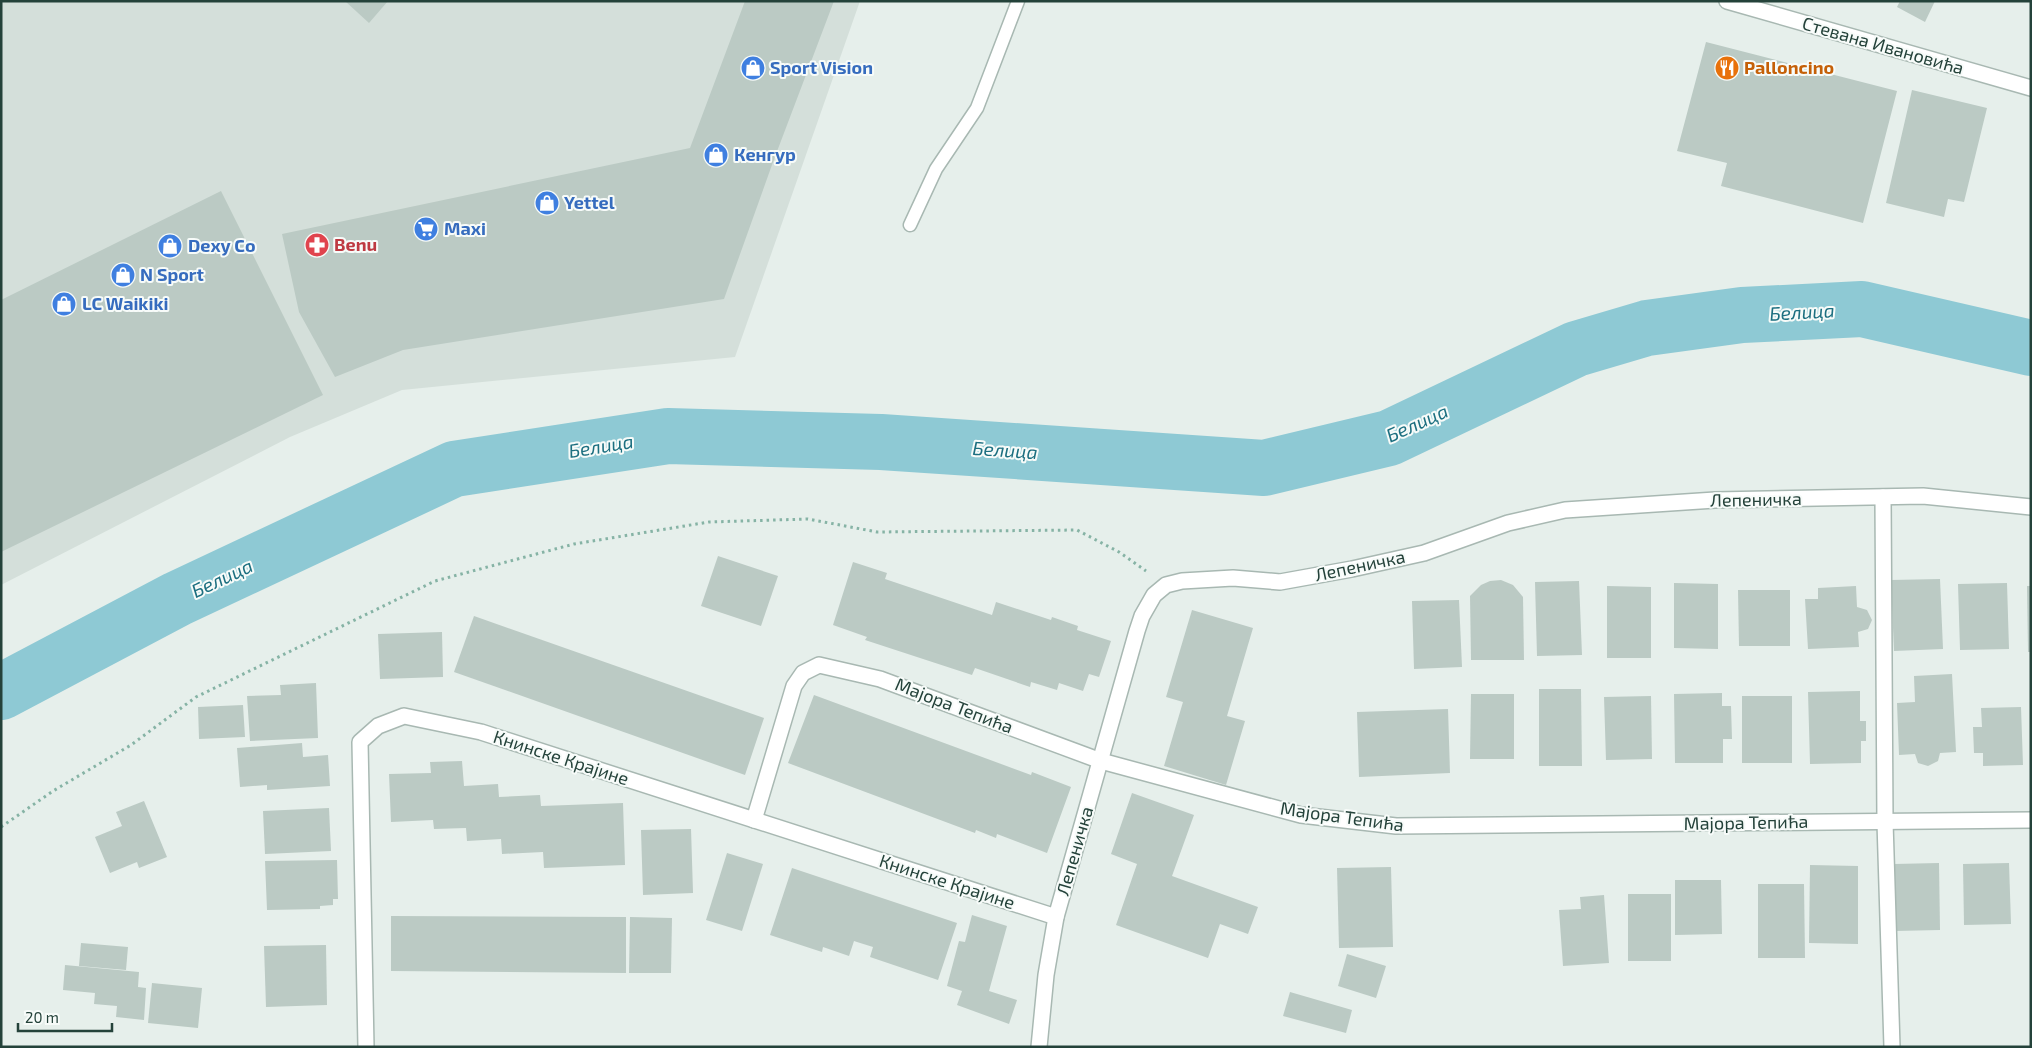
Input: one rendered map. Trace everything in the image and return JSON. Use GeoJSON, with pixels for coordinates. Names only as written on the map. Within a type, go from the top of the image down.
{"type":"FeatureCollection","features":[{"type":"Feature","properties":{"kind":"street","name":"Стевана Ивановића"},"geometry":{"type":"LineString","coordinates":[[1731,3],[2031,88]]}},
{"type":"Feature","properties":{"kind":"street","name":"Лепеничка"},"geometry":{"type":"LineString","coordinates":[[1039,1047],[1046,975],[1056,917],[1142,616],[1154,596],[1166,585],[1182,581],[1233,578],[1280,582],[1352,569],[1424,553],[1508,523],[1565,510],[1715,500],[1923,496],[2031,507]]}},
{"type":"Feature","properties":{"kind":"street"},"geometry":{"type":"LineString","coordinates":[[1883,497],[1885,822],[1892,1047]]}},
{"type":"Feature","properties":{"kind":"street","name":"Мајора Тепића"},"geometry":{"type":"LineString","coordinates":[[754,820],[794,686],[803,673],[820,665],[880,678],[1100,761],[1301,815],[1396,826],[2031,820]]}},
{"type":"Feature","properties":{"kind":"street","name":"Книнске Крајине"},"geometry":{"type":"LineString","coordinates":[[366,1047],[360,742],[378,726],[404,716],[481,732],[1056,917]]}},
{"type":"Feature","properties":{"kind":"lane"},"geometry":{"type":"LineString","coordinates":[[910,225],[936,169],[978,108],[1018,1]]}},
{"type":"Feature","properties":{"kind":"path"},"geometry":{"type":"LineString","coordinates":[[1,826],[54,791],[132,745],[196,697],[435,581],[574,544],[709,522],[808,519],[878,532],[1077,530],[1119,552],[1166,585]]}},
{"type":"Feature","properties":{"kind":"shaded area"},"geometry":{"type":"Polygon","coordinates":[[[4,1],[860,1],[735,357],[402,390],[290,437],[1,585],[1,4],[4,1]]]}},
{"type":"Feature","properties":{"kind":"building"},"geometry":{"type":"Polygon","coordinates":[[[345,1],[388,1],[369,23],[345,1]]]}},
{"type":"Feature","properties":{"kind":"building"},"geometry":{"type":"Polygon","coordinates":[[[745,1],[834,1],[724,299],[403,350],[335,377],[299,312],[282,234],[690,148],[745,1]]]}},
{"type":"Feature","properties":{"kind":"building"},"geometry":{"type":"Polygon","coordinates":[[[1900,1],[1935,1],[1925,22],[1897,7],[1900,1]]]}},
{"type":"Feature","properties":{"kind":"building"},"geometry":{"type":"Polygon","coordinates":[[[1706,42],[1897,91],[1863,223],[1721,186],[1727,163],[1677,151],[1706,42]]]}},
{"type":"Feature","properties":{"kind":"building"},"geometry":{"type":"Polygon","coordinates":[[[1912,90],[1987,108],[1964,202],[1948,199],[1944,217],[1886,203],[1912,90]]]}},
{"type":"Feature","properties":{"kind":"building"},"geometry":{"type":"Polygon","coordinates":[[[221,191],[323,395],[1,552],[1,300],[221,191]]]}},
{"type":"Feature","properties":{"kind":"building"},"geometry":{"type":"Polygon","coordinates":[[[718,556],[778,576],[761,626],[701,606],[718,556]]]}},
{"type":"Feature","properties":{"kind":"building"},"geometry":{"type":"Polygon","coordinates":[[[853,562],[887,573],[885,579],[992,615],[996,602],[1051,620],[1052,617],[1078,626],[1077,630],[1111,641],[1099,677],[1089,674],[1083,691],[1059,683],[1057,690],[1031,682],[1030,687],[975,668],[972,675],[865,640],[867,637],[833,625],[853,562]]]}},
{"type":"Feature","properties":{"kind":"building"},"geometry":{"type":"Polygon","coordinates":[[[1940,579],[1943,649],[1894,651],[1891,580],[1940,579]]]}},
{"type":"Feature","properties":{"kind":"building"},"geometry":{"type":"Polygon","coordinates":[[[1501,580],[1513,585],[1523,597],[1524,660],[1471,660],[1470,596],[1481,585],[1490,581],[1501,580]]]}},
{"type":"Feature","properties":{"kind":"building"},"geometry":{"type":"Polygon","coordinates":[[[1579,581],[1582,655],[1537,656],[1535,582],[1579,581]]]}},
{"type":"Feature","properties":{"kind":"building"},"geometry":{"type":"Polygon","coordinates":[[[1674,583],[1718,584],[1718,649],[1674,648],[1674,583]]]}},
{"type":"Feature","properties":{"kind":"building"},"geometry":{"type":"Polygon","coordinates":[[[2007,583],[2009,649],[1960,650],[1958,584],[2007,583]]]}},
{"type":"Feature","properties":{"kind":"building"},"geometry":{"type":"Polygon","coordinates":[[[1607,586],[1651,587],[1651,658],[1607,658],[1607,586]]]}},
{"type":"Feature","properties":{"kind":"building"},"geometry":{"type":"Polygon","coordinates":[[[1856,586],[1857,607],[1867,610],[1872,620],[1868,629],[1858,632],[1859,647],[1808,649],[1805,599],[1818,599],[1818,588],[1856,586]]]}},
{"type":"Feature","properties":{"kind":"building"},"geometry":{"type":"Polygon","coordinates":[[[2027,586],[2031,586],[2031,652],[2028,652],[2027,586]]]}},
{"type":"Feature","properties":{"kind":"building"},"geometry":{"type":"Polygon","coordinates":[[[1738,590],[1790,590],[1790,646],[1739,646],[1738,590]]]}},
{"type":"Feature","properties":{"kind":"building"},"geometry":{"type":"Polygon","coordinates":[[[1459,600],[1462,667],[1414,669],[1412,601],[1459,600]]]}},
{"type":"Feature","properties":{"kind":"building"},"geometry":{"type":"Polygon","coordinates":[[[1192,610],[1253,628],[1227,716],[1245,721],[1226,785],[1164,766],[1183,702],[1166,697],[1192,610]]]}},
{"type":"Feature","properties":{"kind":"building"},"geometry":{"type":"Polygon","coordinates":[[[474,616],[764,718],[745,775],[454,672],[474,616]]]}},
{"type":"Feature","properties":{"kind":"building"},"geometry":{"type":"Polygon","coordinates":[[[442,632],[443,677],[380,679],[378,634],[442,632]]]}},
{"type":"Feature","properties":{"kind":"building"},"geometry":{"type":"Polygon","coordinates":[[[1952,674],[1956,752],[1940,753],[1938,761],[1928,766],[1918,763],[1915,754],[1899,755],[1897,703],[1915,702],[1914,676],[1952,674]]]}},
{"type":"Feature","properties":{"kind":"building"},"geometry":{"type":"Polygon","coordinates":[[[316,683],[318,738],[250,741],[247,696],[281,695],[280,685],[316,683]]]}},
{"type":"Feature","properties":{"kind":"building"},"geometry":{"type":"Polygon","coordinates":[[[1539,689],[1581,689],[1582,766],[1539,766],[1539,689]]]}},
{"type":"Feature","properties":{"kind":"building"},"geometry":{"type":"Polygon","coordinates":[[[1860,691],[1860,721],[1866,721],[1866,741],[1861,741],[1861,763],[1810,764],[1808,692],[1860,691]]]}},
{"type":"Feature","properties":{"kind":"building"},"geometry":{"type":"Polygon","coordinates":[[[1722,693],[1722,706],[1731,706],[1732,739],[1723,739],[1723,763],[1675,763],[1674,694],[1722,693]]]}},
{"type":"Feature","properties":{"kind":"building"},"geometry":{"type":"Polygon","coordinates":[[[1471,694],[1514,694],[1514,759],[1470,759],[1471,694]]]}},
{"type":"Feature","properties":{"kind":"building"},"geometry":{"type":"Polygon","coordinates":[[[814,695],[1031,775],[1032,772],[1071,787],[1047,853],[997,834],[996,838],[976,830],[975,833],[788,763],[814,695]]]}},
{"type":"Feature","properties":{"kind":"building"},"geometry":{"type":"Polygon","coordinates":[[[1651,696],[1652,759],[1606,760],[1604,697],[1651,696]]]}},
{"type":"Feature","properties":{"kind":"building"},"geometry":{"type":"Polygon","coordinates":[[[1742,696],[1792,696],[1792,763],[1742,763],[1742,696]]]}},
{"type":"Feature","properties":{"kind":"building"},"geometry":{"type":"Polygon","coordinates":[[[243,705],[245,737],[199,739],[198,707],[243,705]]]}},
{"type":"Feature","properties":{"kind":"building"},"geometry":{"type":"Polygon","coordinates":[[[2021,707],[2023,765],[1983,766],[1983,753],[1974,753],[1973,727],[1982,727],[1981,708],[2021,707]]]}},
{"type":"Feature","properties":{"kind":"building"},"geometry":{"type":"Polygon","coordinates":[[[1448,709],[1450,773],[1359,777],[1357,712],[1448,709]]]}},
{"type":"Feature","properties":{"kind":"building"},"geometry":{"type":"Polygon","coordinates":[[[302,743],[303,757],[328,755],[330,786],[267,790],[267,785],[240,787],[237,748],[302,743]]]}},
{"type":"Feature","properties":{"kind":"building"},"geometry":{"type":"Polygon","coordinates":[[[462,761],[464,786],[498,784],[499,797],[540,795],[541,806],[623,803],[625,865],[544,868],[543,852],[502,854],[501,839],[467,841],[466,828],[434,829],[433,820],[391,822],[389,774],[431,773],[430,762],[462,761]]]}},
{"type":"Feature","properties":{"kind":"building"},"geometry":{"type":"Polygon","coordinates":[[[1132,793],[1194,815],[1172,876],[1258,907],[1248,934],[1220,924],[1208,958],[1116,925],[1137,864],[1111,854],[1132,793]]]}},
{"type":"Feature","properties":{"kind":"building"},"geometry":{"type":"Polygon","coordinates":[[[144,801],[167,857],[139,868],[137,862],[110,873],[95,837],[122,826],[116,812],[144,801]]]}},
{"type":"Feature","properties":{"kind":"building"},"geometry":{"type":"Polygon","coordinates":[[[329,808],[331,851],[265,854],[263,811],[329,808]]]}},
{"type":"Feature","properties":{"kind":"building"},"geometry":{"type":"Polygon","coordinates":[[[691,829],[693,893],[643,895],[641,830],[691,829]]]}},
{"type":"Feature","properties":{"kind":"building"},"geometry":{"type":"Polygon","coordinates":[[[727,853],[763,864],[742,931],[706,920],[727,853]]]}},
{"type":"Feature","properties":{"kind":"building"},"geometry":{"type":"Polygon","coordinates":[[[337,860],[338,899],[333,899],[333,905],[320,906],[320,909],[267,910],[265,861],[337,860]]]}},
{"type":"Feature","properties":{"kind":"building"},"geometry":{"type":"Polygon","coordinates":[[[1939,863],[1940,930],[1895,931],[1894,864],[1939,863]]]}},
{"type":"Feature","properties":{"kind":"building"},"geometry":{"type":"Polygon","coordinates":[[[2009,863],[2011,924],[1964,925],[1963,864],[2009,863]]]}},
{"type":"Feature","properties":{"kind":"building"},"geometry":{"type":"Polygon","coordinates":[[[1810,865],[1858,866],[1858,944],[1809,943],[1810,865]]]}},
{"type":"Feature","properties":{"kind":"building"},"geometry":{"type":"Polygon","coordinates":[[[1391,867],[1393,947],[1339,948],[1337,868],[1391,867]]]}},
{"type":"Feature","properties":{"kind":"building"},"geometry":{"type":"Polygon","coordinates":[[[792,868],[957,923],[938,980],[870,957],[873,947],[854,941],[849,956],[823,947],[822,952],[770,935],[792,868]]]}},
{"type":"Feature","properties":{"kind":"building"},"geometry":{"type":"Polygon","coordinates":[[[1675,880],[1721,880],[1722,934],[1675,935],[1675,880]]]}},
{"type":"Feature","properties":{"kind":"building"},"geometry":{"type":"Polygon","coordinates":[[[1758,884],[1804,884],[1805,958],[1758,958],[1758,884]]]}},
{"type":"Feature","properties":{"kind":"building"},"geometry":{"type":"Polygon","coordinates":[[[1628,894],[1671,894],[1671,961],[1628,961],[1628,894]]]}},
{"type":"Feature","properties":{"kind":"building"},"geometry":{"type":"Polygon","coordinates":[[[1604,895],[1609,963],[1563,966],[1559,910],[1581,909],[1580,897],[1604,895]]]}},
{"type":"Feature","properties":{"kind":"building"},"geometry":{"type":"Polygon","coordinates":[[[972,915],[1007,926],[989,991],[1017,1000],[1009,1024],[957,1005],[962,991],[947,986],[959,941],[965,942],[972,915]]]}},
{"type":"Feature","properties":{"kind":"building"},"geometry":{"type":"Polygon","coordinates":[[[391,916],[626,917],[626,973],[391,971],[391,916]]]}},
{"type":"Feature","properties":{"kind":"building"},"geometry":{"type":"Polygon","coordinates":[[[630,917],[672,918],[671,973],[629,973],[630,917]]]}},
{"type":"Feature","properties":{"kind":"building"},"geometry":{"type":"Polygon","coordinates":[[[81,943],[128,947],[126,970],[79,966],[81,943]]]}},
{"type":"Feature","properties":{"kind":"building"},"geometry":{"type":"Polygon","coordinates":[[[326,945],[327,1005],[266,1007],[264,946],[326,945]]]}},
{"type":"Feature","properties":{"kind":"building"},"geometry":{"type":"Polygon","coordinates":[[[1347,954],[1386,966],[1376,998],[1338,986],[1347,954]]]}},
{"type":"Feature","properties":{"kind":"building"},"geometry":{"type":"Polygon","coordinates":[[[65,965],[139,972],[138,987],[146,988],[144,1020],[116,1017],[117,1006],[94,1004],[95,993],[63,990],[65,965]]]}},
{"type":"Feature","properties":{"kind":"building"},"geometry":{"type":"Polygon","coordinates":[[[152,983],[202,988],[198,1028],[148,1023],[152,983]]]}},
{"type":"Feature","properties":{"kind":"building"},"geometry":{"type":"Polygon","coordinates":[[[1290,992],[1352,1010],[1346,1033],[1283,1016],[1290,992]]]}},
{"type":"Feature","properties":{"kind":"waterway","name":"Белица"},"geometry":{"type":"LineString","coordinates":[[1,692],[177,599],[454,469],[668,436],[881,442],[1264,468],[1389,438],[1576,349],[1647,328],[1742,315],[1862,309],[2031,348]]}},
{"type":"Feature","properties":{"kind":"place","name":"Sport Vision"},"geometry":{"type":"Point","coordinates":[753,68]}},
{"type":"Feature","properties":{"kind":"place","name":"Palloncino"},"geometry":{"type":"Point","coordinates":[1727,68]}},
{"type":"Feature","properties":{"kind":"place","name":"Кенгур"},"geometry":{"type":"Point","coordinates":[716,155]}},
{"type":"Feature","properties":{"kind":"place","name":"Yettel"},"geometry":{"type":"Point","coordinates":[547,203]}},
{"type":"Feature","properties":{"kind":"place","name":"Maxi"},"geometry":{"type":"Point","coordinates":[426,229]}},
{"type":"Feature","properties":{"kind":"place","name":"Benu"},"geometry":{"type":"Point","coordinates":[317,245]}},
{"type":"Feature","properties":{"kind":"place","name":"Dexy Co"},"geometry":{"type":"Point","coordinates":[170,246]}},
{"type":"Feature","properties":{"kind":"place","name":"N Sport"},"geometry":{"type":"Point","coordinates":[123,275]}},
{"type":"Feature","properties":{"kind":"place","name":"LC Waikiki"},"geometry":{"type":"Point","coordinates":[64,304]}}]}
